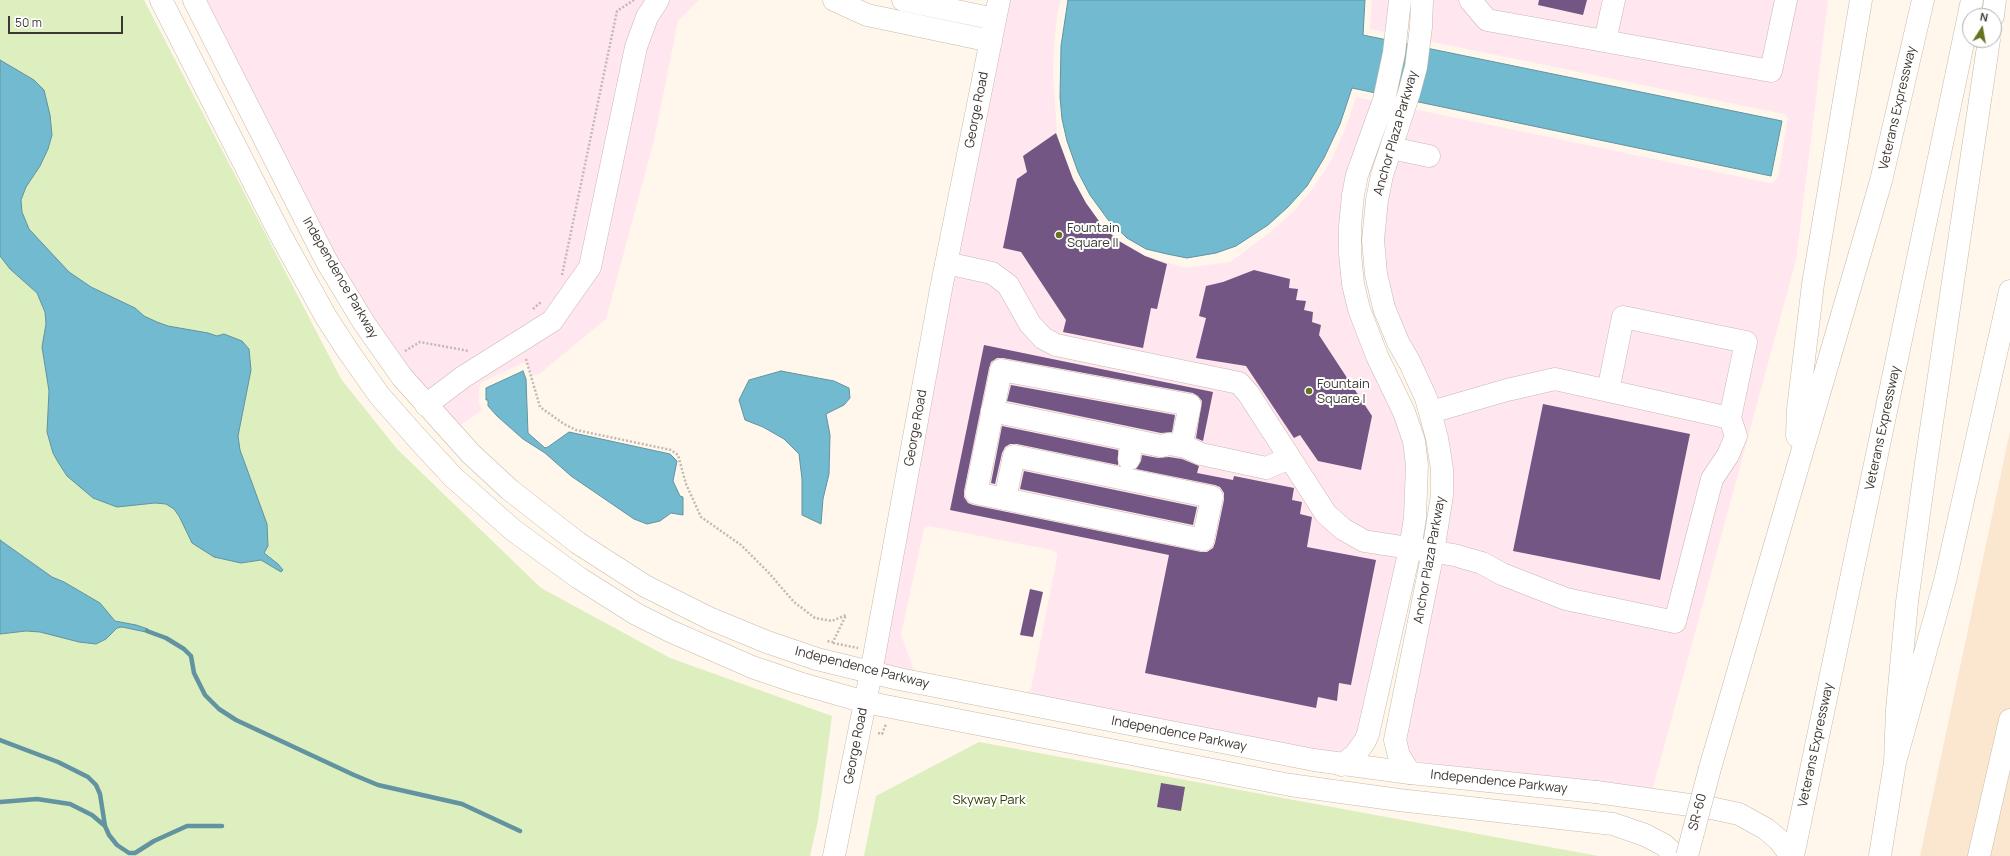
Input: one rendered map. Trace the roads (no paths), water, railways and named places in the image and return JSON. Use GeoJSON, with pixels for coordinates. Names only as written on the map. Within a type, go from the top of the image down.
{"type":"FeatureCollection","features":[{"type":"Feature","properties":{"kind":"main road"},"geometry":{"type":"LineString","coordinates":[[161,0],[280,234],[322,311],[379,395],[416,438],[453,477],[482,504],[535,547],[579,578],[636,614],[684,638],[752,667],[799,683],[865,702],[1290,785],[1399,800],[1613,824],[1646,835],[1664,845],[1676,856]]}},
{"type":"Feature","properties":{"kind":"main road","name":"Independence Parkway"},"geometry":{"type":"LineString","coordinates":[[194,0],[308,226],[338,280],[381,348],[426,405],[471,454],[533,510],[578,543],[646,586],[688,608],[738,631],[810,657],[871,672],[1193,738],[1342,765],[1596,792],[1711,808],[1739,814],[1766,829],[1779,840],[1792,856]]}},
{"type":"Feature","properties":{"kind":"main road"},"geometry":{"type":"LineString","coordinates":[[426,405],[464,377],[552,322],[590,267],[636,47],[647,17],[658,0]]}},
{"type":"Feature","properties":{"kind":"main road"},"geometry":{"type":"LineString","coordinates":[[834,0],[867,15],[990,41]]}},
{"type":"Feature","properties":{"kind":"main road"},"geometry":{"type":"LineString","coordinates":[[903,0],[997,9]]}},
{"type":"Feature","properties":{"kind":"main road","name":"Anchor Plaza Parkway"},"geometry":{"type":"LineString","coordinates":[[1342,765],[1354,755],[1365,741],[1368,734],[1410,549],[1417,492],[1417,465],[1414,441],[1404,412],[1377,356],[1364,323],[1353,284],[1350,254],[1350,226],[1357,175],[1380,112],[1390,75],[1398,25],[1400,0]]}},
{"type":"Feature","properties":{"kind":"main road","name":"Anchor Plaza Parkway"},"geometry":{"type":"LineString","coordinates":[[1410,773],[1399,756],[1395,740],[1433,552],[1442,495],[1442,468],[1431,412],[1410,363],[1390,325],[1384,308],[1376,274],[1373,240],[1374,220],[1382,175],[1413,81],[1421,27],[1422,0]]}},
{"type":"Feature","properties":{"kind":"main road"},"geometry":{"type":"LineString","coordinates":[[1470,0],[1487,20],[1771,71],[1786,0]]}},
{"type":"Feature","properties":{"kind":"main road"},"geometry":{"type":"LineString","coordinates":[[1605,41],[1614,0]]}},
{"type":"Feature","properties":{"kind":"main road"},"geometry":{"type":"LineString","coordinates":[[1796,467],[1798,409],[1813,284],[1861,0]]}},
{"type":"Feature","properties":{"kind":"main road","name":"Veterans Expressway"},"geometry":{"type":"LineString","coordinates":[[1710,768],[1796,467],[1881,181],[1923,0]]}},
{"type":"Feature","properties":{"kind":"main road","name":"Veterans Expressway"},"geometry":{"type":"LineString","coordinates":[[1792,856],[1972,0]]}},
{"type":"Feature","properties":{"kind":"main road","name":"George Road"},"geometry":{"type":"LineString","coordinates":[[834,856],[871,672],[946,263],[997,9]]}},
{"type":"Feature","properties":{"kind":"main road"},"geometry":{"type":"LineString","coordinates":[[1895,762],[1897,703],[1907,602],[1926,463],[1988,48]]}},
{"type":"Feature","properties":{"kind":"main road"},"geometry":{"type":"LineString","coordinates":[[1391,148],[1429,156]]}},
{"type":"Feature","properties":{"kind":"main road"},"geometry":{"type":"LineString","coordinates":[[946,263],[992,273],[1008,285],[1030,324],[1043,338],[1056,345],[1238,383],[1248,392],[1326,514],[1343,529],[1364,541],[1454,555],[1482,563],[1502,574],[1566,599],[1675,622],[1712,479],[1728,455],[1736,436],[1730,418],[1746,342],[1623,317],[1608,391]]}},
{"type":"Feature","properties":{"kind":"main road"},"geometry":{"type":"LineString","coordinates":[[1880,856],[1895,762],[1945,581],[2010,291]]}},
{"type":"Feature","properties":{"kind":"main road"},"geometry":{"type":"LineString","coordinates":[[1005,498],[1014,456],[1212,497],[1203,540],[976,493],[1001,370],[1190,405],[1183,438]]}},
{"type":"Feature","properties":{"kind":"main road"},"geometry":{"type":"LineString","coordinates":[[1431,412],[1507,390],[1556,379],[1730,418]]}},
{"type":"Feature","properties":{"kind":"main road"},"geometry":{"type":"LineString","coordinates":[[992,411],[1130,449],[1169,444],[1186,447],[1201,454],[1266,468],[1290,458]]}},
{"type":"Feature","properties":{"kind":"main road"},"geometry":{"type":"LineString","coordinates":[[1979,856],[2010,720]]}},
{"type":"Feature","properties":{"kind":"main road","name":"SR-60"},"geometry":{"type":"LineString","coordinates":[[1687,856],[1710,768]]}},
{"type":"Feature","properties":{"kind":"water"},"geometry":{"type":"Polygon","coordinates":[[[1068,0],[1365,0],[1363,35],[1782,121],[1771,176],[1352,88],[1340,124],[1324,158],[1307,186],[1288,207],[1268,225],[1236,246],[1216,253],[1187,258],[1146,249],[1127,238],[1109,221],[1090,195],[1078,172],[1067,141],[1062,119],[1060,97],[1061,46],[1068,0]]]}},
{"type":"Feature","properties":{"kind":"water"},"geometry":{"type":"Polygon","coordinates":[[[0,60],[34,80],[44,90],[50,115],[52,135],[48,149],[40,166],[26,187],[21,200],[22,212],[29,229],[69,272],[91,287],[135,308],[144,316],[168,326],[217,336],[224,334],[242,341],[249,349],[251,370],[238,436],[240,450],[267,524],[268,546],[264,553],[278,564],[283,570],[281,572],[261,560],[241,563],[214,557],[192,543],[179,516],[174,509],[166,504],[155,503],[117,507],[93,498],[67,476],[53,453],[47,432],[49,391],[42,347],[46,324],[45,312],[37,293],[10,269],[0,256],[0,60]]]}},
{"type":"Feature","properties":{"kind":"water"},"geometry":{"type":"Polygon","coordinates":[[[523,371],[526,379],[528,433],[545,448],[569,432],[670,454],[677,461],[673,481],[680,496],[683,497],[683,515],[671,513],[660,521],[647,524],[634,519],[571,476],[545,453],[523,439],[497,416],[488,406],[488,400],[486,400],[486,388],[523,371]]]}},
{"type":"Feature","properties":{"kind":"water"},"geometry":{"type":"Polygon","coordinates":[[[781,371],[834,381],[849,388],[850,398],[844,405],[826,414],[830,435],[829,474],[823,499],[821,524],[802,515],[802,479],[799,454],[784,439],[763,427],[745,420],[739,400],[749,380],[781,371]]]}},
{"type":"Feature","properties":{"kind":"water"},"geometry":{"type":"Polygon","coordinates":[[[0,540],[52,577],[64,582],[100,603],[115,621],[148,629],[146,632],[122,627],[117,628],[106,639],[96,644],[79,642],[40,632],[26,631],[0,634],[0,540]]]}},
{"type":"Feature","properties":{"kind":"waterway"},"geometry":{"type":"LineString","coordinates":[[147,631],[166,638],[184,649],[191,656],[194,673],[205,695],[219,709],[236,720],[378,785],[462,804],[520,831]]}},
{"type":"Feature","properties":{"kind":"waterway"},"geometry":{"type":"LineString","coordinates":[[0,740],[58,762],[88,777],[96,785],[100,794],[105,826],[109,835],[117,845],[129,853],[135,853],[154,841],[187,826],[222,826]]}},
{"type":"Feature","properties":{"kind":"waterway"},"geometry":{"type":"LineString","coordinates":[[0,802],[37,799],[70,804],[92,815],[105,826]]}},
{"type":"Feature","properties":{"kind":"place","name":"Fountain Square II"},"geometry":{"type":"Point","coordinates":[1059,235]}},
{"type":"Feature","properties":{"kind":"place","name":"Fountain Square I"},"geometry":{"type":"Point","coordinates":[1309,391]}},
{"type":"Feature","properties":{"kind":"park label","name":"Skyway Park"},"geometry":{"type":"Point","coordinates":[989,800]}}]}
